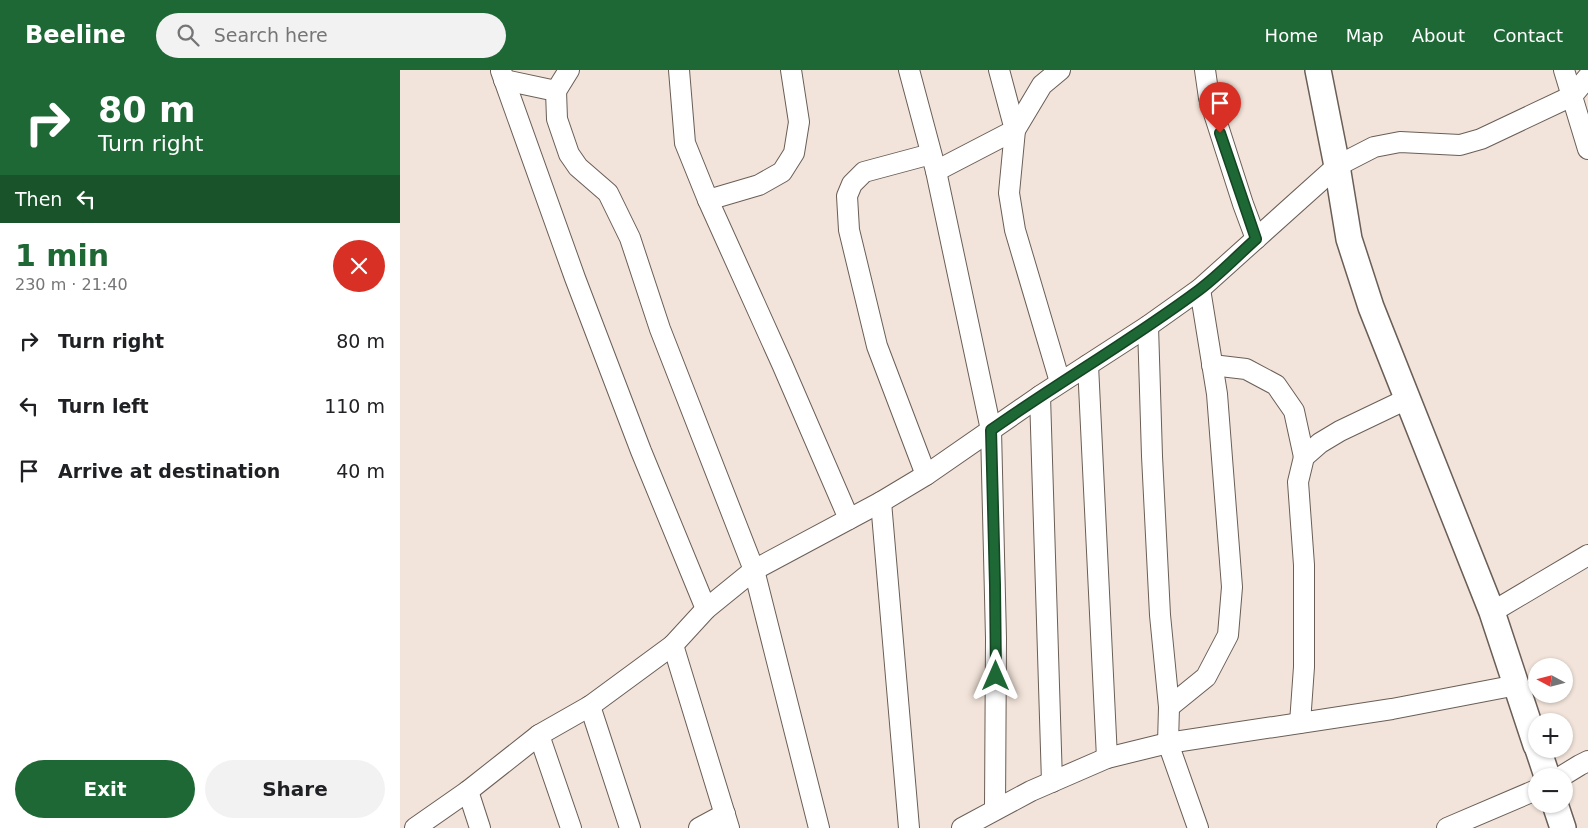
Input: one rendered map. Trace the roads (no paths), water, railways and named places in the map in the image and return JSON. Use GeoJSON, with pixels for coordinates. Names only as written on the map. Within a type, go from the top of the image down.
{"type":"FeatureCollection","features":[{"type":"Feature","properties":{"kind":"street"},"geometry":{"type":"LineString","coordinates":[[569,70],[556,90],[557,118],[569,154],[578,167],[608,192],[630,238],[660,329],[754,570],[819,828]]}},
{"type":"Feature","properties":{"kind":"street"},"geometry":{"type":"LineString","coordinates":[[679,70],[685,143],[708,200],[849,519]]}},
{"type":"Feature","properties":{"kind":"street"},"geometry":{"type":"LineString","coordinates":[[708,200],[759,185],[782,172],[790,160],[794,153],[798,122],[791,70]]}},
{"type":"Feature","properties":{"kind":"street"},"geometry":{"type":"LineString","coordinates":[[909,70],[933,163],[991,430],[996,638],[995,809]]}},
{"type":"Feature","properties":{"kind":"street"},"geometry":{"type":"LineString","coordinates":[[999,70],[1015,130],[1009,193],[1016,230],[1060,382]]}},
{"type":"Feature","properties":{"kind":"street"},"geometry":{"type":"LineString","coordinates":[[926,475],[877,346],[849,230],[847,196],[852,184],[864,172],[933,163],[1015,130],[1042,86],[1060,70]]}},
{"type":"Feature","properties":{"kind":"street"},"geometry":{"type":"LineString","coordinates":[[1205,70],[1209,98],[1256,239]]}},
{"type":"Feature","properties":{"kind":"street"},"geometry":{"type":"LineString","coordinates":[[1318,70],[1349,239],[1371,307],[1492,612],[1528,720]]}},
{"type":"Feature","properties":{"kind":"street"},"geometry":{"type":"LineString","coordinates":[[1564,70],[1588,149]]}},
{"type":"Feature","properties":{"kind":"street"},"geometry":{"type":"LineString","coordinates":[[502,75],[556,90]]}},
{"type":"Feature","properties":{"kind":"street"},"geometry":{"type":"LineString","coordinates":[[502,75],[575,278],[641,451],[706,609]]}},
{"type":"Feature","properties":{"kind":"street"},"geometry":{"type":"LineString","coordinates":[[415,828],[435,822],[468,791],[539,735],[590,706],[673,645],[706,609],[754,570],[881,502],[926,475],[1060,382],[1148,326],[1200,289],[1337,166],[1374,147],[1383,145],[1400,142],[1460,145],[1481,139],[1572,96],[1588,77]]}},
{"type":"Feature","properties":{"kind":"street"},"geometry":{"type":"LineString","coordinates":[[1169,707],[1206,677],[1228,635],[1232,587],[1217,394],[1200,289]]}},
{"type":"Feature","properties":{"kind":"street"},"geometry":{"type":"LineString","coordinates":[[1148,326],[1152,466],[1160,615],[1169,707],[1168,743],[1198,828]]}},
{"type":"Feature","properties":{"kind":"street"},"geometry":{"type":"LineString","coordinates":[[1088,365],[1107,758]]}},
{"type":"Feature","properties":{"kind":"street"},"geometry":{"type":"LineString","coordinates":[[1212,365],[1246,369],[1276,384],[1294,411],[1304,457],[1298,482],[1304,565],[1304,667],[1300,723]]}},
{"type":"Feature","properties":{"kind":"street"},"geometry":{"type":"LineString","coordinates":[[1040,396],[1052,782]]}},
{"type":"Feature","properties":{"kind":"street"},"geometry":{"type":"LineString","coordinates":[[1304,457],[1320,443],[1340,431],[1408,399]]}},
{"type":"Feature","properties":{"kind":"street"},"geometry":{"type":"LineString","coordinates":[[881,502],[909,828]]}},
{"type":"Feature","properties":{"kind":"street"},"geometry":{"type":"LineString","coordinates":[[1492,612],[1588,555]]}},
{"type":"Feature","properties":{"kind":"street"},"geometry":{"type":"LineString","coordinates":[[673,645],[727,821],[699,828]]}},
{"type":"Feature","properties":{"kind":"street"},"geometry":{"type":"LineString","coordinates":[[962,828],[995,809],[1107,758],[1168,743],[1392,709],[1517,685]]}},
{"type":"Feature","properties":{"kind":"street"},"geometry":{"type":"LineString","coordinates":[[590,706],[630,828]]}},
{"type":"Feature","properties":{"kind":"street"},"geometry":{"type":"LineString","coordinates":[[539,735],[571,828]]}},
{"type":"Feature","properties":{"kind":"street"},"geometry":{"type":"LineString","coordinates":[[1573,769],[1588,761]]}},
{"type":"Feature","properties":{"kind":"street"},"geometry":{"type":"LineString","coordinates":[[468,791],[480,828]]}},
{"type":"Feature","properties":{"kind":"street"},"geometry":{"type":"LineString","coordinates":[[1447,828],[1528,793]]}},
{"type":"Feature","properties":{"kind":"street"},"geometry":{"type":"LineString","coordinates":[[1558,813],[1562,828]]}}]}
